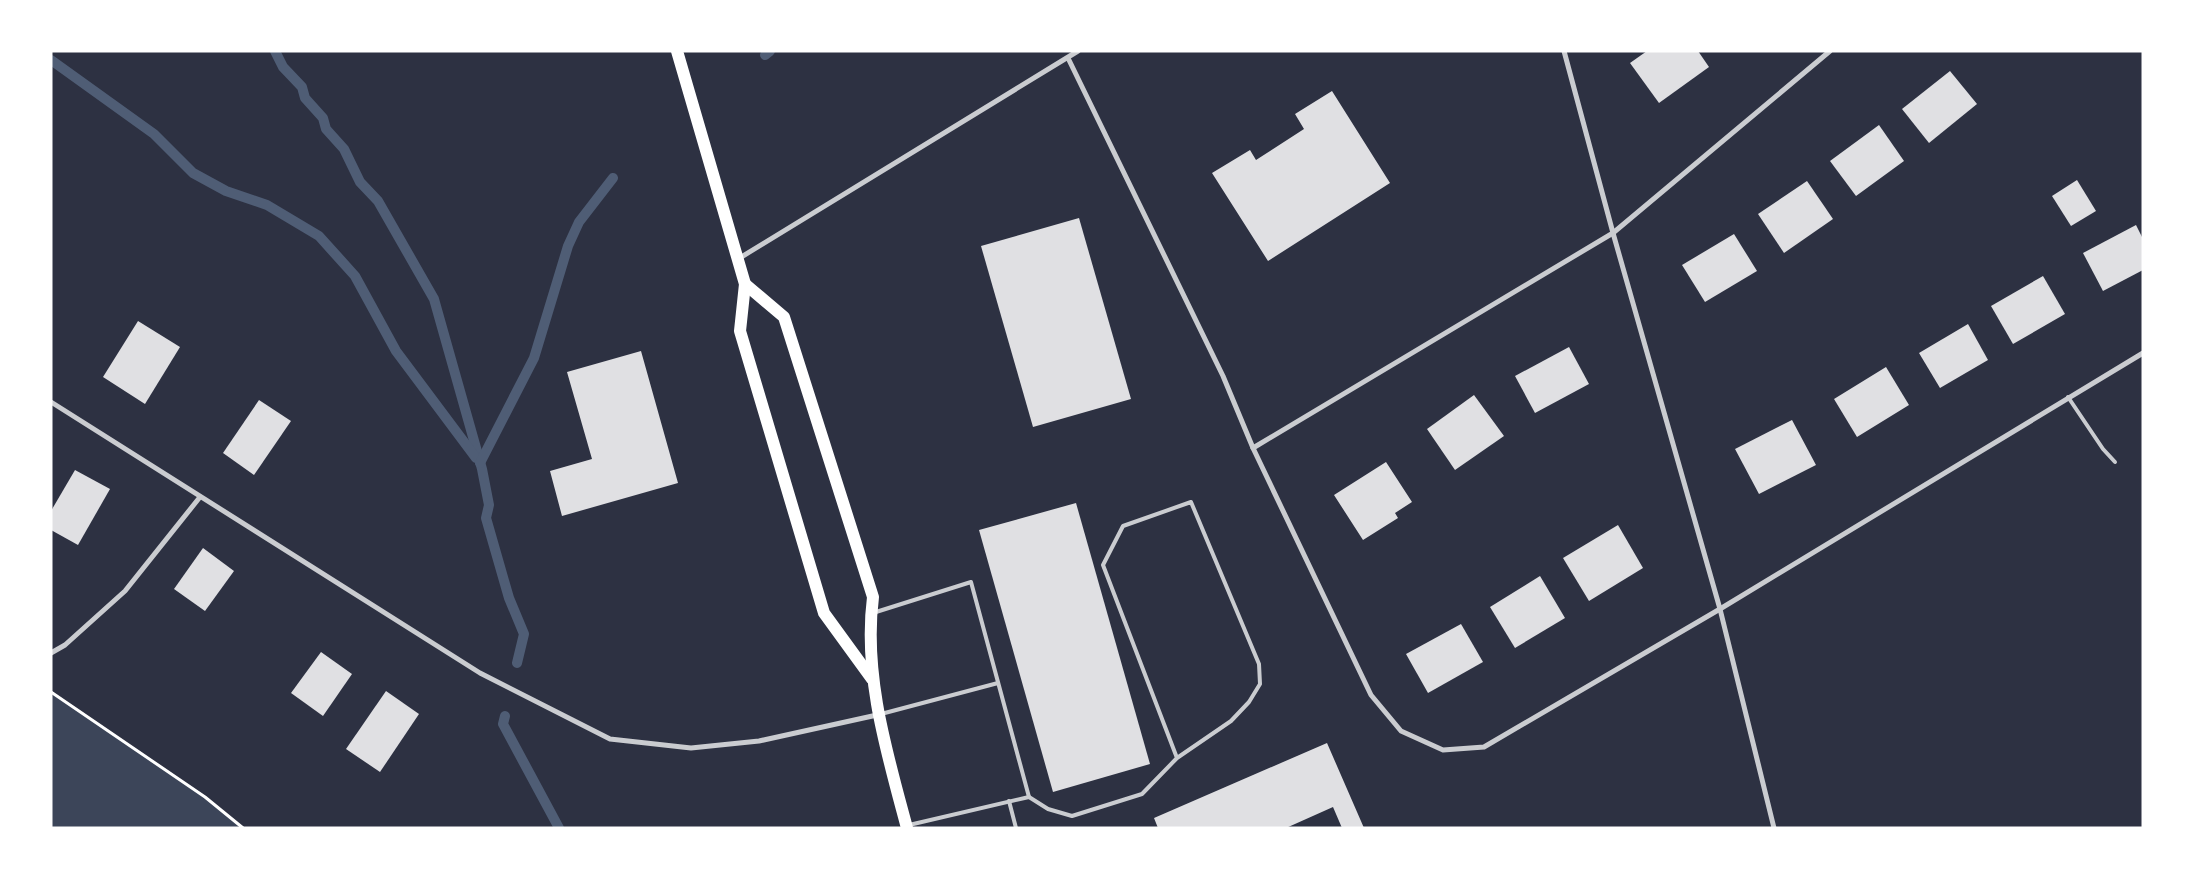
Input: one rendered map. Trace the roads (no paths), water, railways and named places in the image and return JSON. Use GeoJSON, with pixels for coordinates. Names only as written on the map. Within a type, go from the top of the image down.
{"type":"FeatureCollection","features":[{"type":"Feature","properties":{"kind":"main road"},"geometry":{"type":"LineString","coordinates":[[677,51],[745,284],[740,331],[824,613],[872,679]]}},
{"type":"Feature","properties":{"kind":"main road"},"geometry":{"type":"LineString","coordinates":[[745,284],[784,317],[873,597],[871,613],[872,679],[907,827]]}},
{"type":"Feature","properties":{"kind":"street"},"geometry":{"type":"LineString","coordinates":[[737,259],[1078,51]]}},
{"type":"Feature","properties":{"kind":"street"},"geometry":{"type":"LineString","coordinates":[[1564,51],[1613,233],[1720,609],[1774,828]]}},
{"type":"Feature","properties":{"kind":"street"},"geometry":{"type":"LineString","coordinates":[[1253,448],[1613,233],[1830,51]]}},
{"type":"Feature","properties":{"kind":"street"},"geometry":{"type":"LineString","coordinates":[[1068,58],[1223,376],[1253,448],[1371,695],[1401,731],[1443,750],[1484,747],[1720,609],[2143,353]]}},
{"type":"Feature","properties":{"kind":"street"},"geometry":{"type":"LineString","coordinates":[[51,402],[480,674],[610,740],[691,748],[760,741],[879,714]]}},
{"type":"Feature","properties":{"kind":"street"},"geometry":{"type":"LineString","coordinates":[[51,652],[65,645],[125,591],[200,496]]}},
{"type":"Feature","properties":{"kind":"lane"},"geometry":{"type":"LineString","coordinates":[[2068,397],[2102,449],[2115,462]]}},
{"type":"Feature","properties":{"kind":"lane"},"geometry":{"type":"LineString","coordinates":[[871,613],[971,582],[1029,797],[1048,809],[1072,816],[1142,794],[1178,758],[1231,721],[1248,702],[1260,684],[1259,664],[1191,502],[1124,526],[1103,565],[1178,758]]}},
{"type":"Feature","properties":{"kind":"lane"},"geometry":{"type":"LineString","coordinates":[[879,714],[998,683]]}},
{"type":"Feature","properties":{"kind":"lane"},"geometry":{"type":"LineString","coordinates":[[907,827],[1029,797]]}},
{"type":"Feature","properties":{"kind":"lane"},"geometry":{"type":"LineString","coordinates":[[1009,801],[1016,828]]}},
{"type":"Feature","properties":{"kind":"waterway"},"geometry":{"type":"LineString","coordinates":[[275,51],[283,67],[302,87],[305,98],[323,118],[326,129],[344,149],[360,182],[378,201],[434,299],[482,469],[489,505],[486,518],[509,598],[524,634],[517,663]]}},
{"type":"Feature","properties":{"kind":"waterway"},"geometry":{"type":"LineString","coordinates":[[765,55],[770,51]]}},
{"type":"Feature","properties":{"kind":"waterway"},"geometry":{"type":"LineString","coordinates":[[51,60],[154,134],[193,173],[226,191],[267,205],[319,236],[355,276],[396,351],[476,458]]}},
{"type":"Feature","properties":{"kind":"waterway"},"geometry":{"type":"LineString","coordinates":[[480,463],[534,358],[568,246],[579,222],[613,178]]}},
{"type":"Feature","properties":{"kind":"waterway"},"geometry":{"type":"LineString","coordinates":[[505,716],[503,724],[559,828]]}}]}
